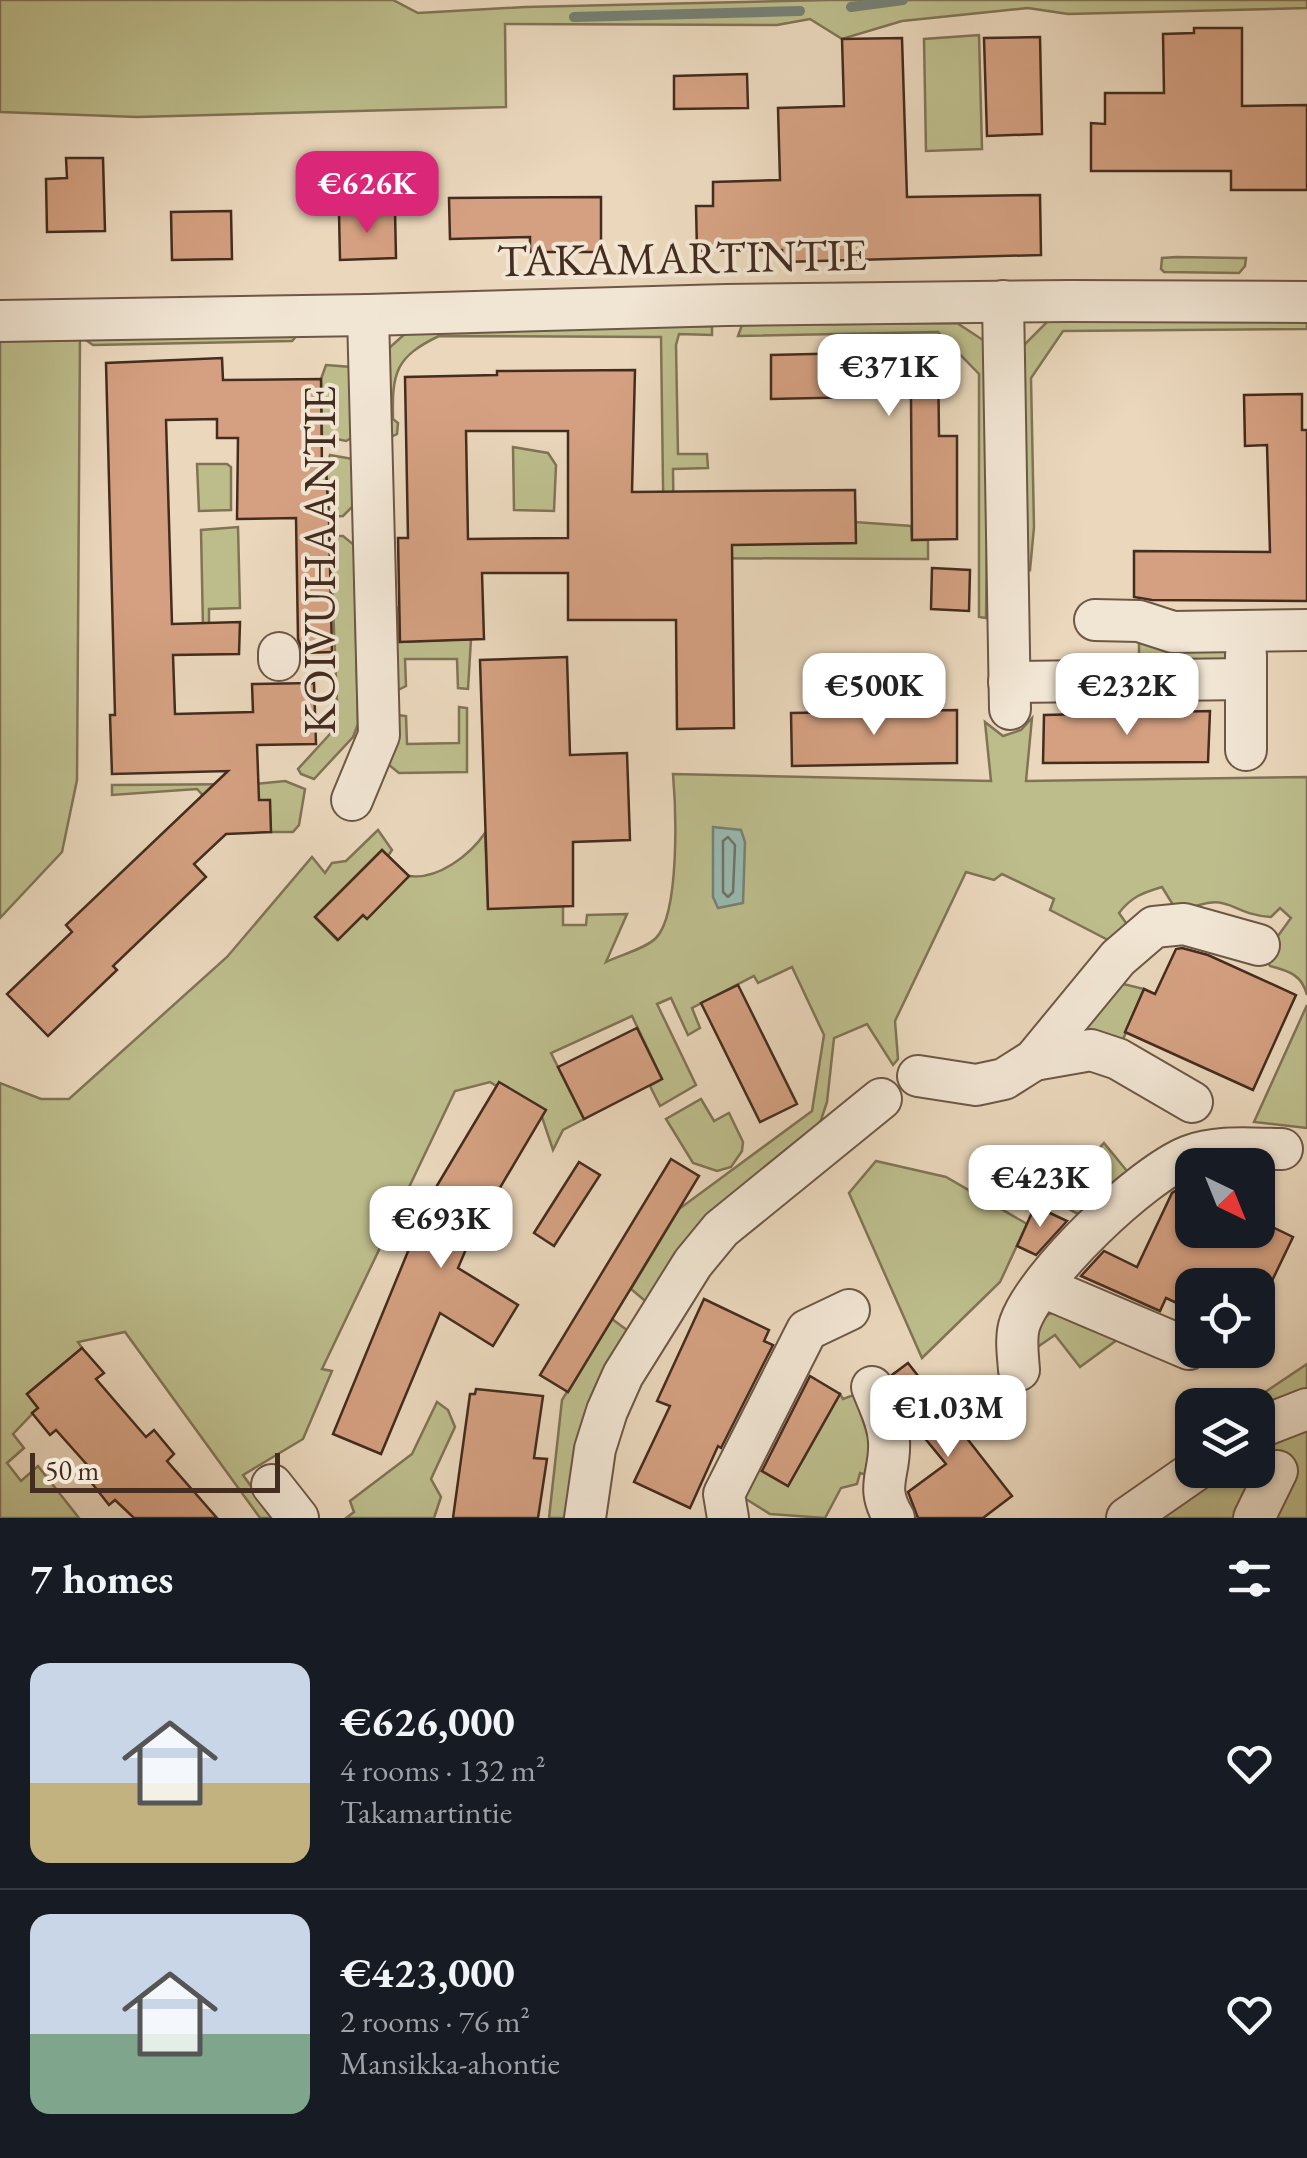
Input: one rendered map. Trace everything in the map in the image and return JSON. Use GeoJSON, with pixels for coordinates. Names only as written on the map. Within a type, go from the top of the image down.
{"type":"FeatureCollection","features":[{"type":"Feature","properties":{"kind":"street"},"geometry":{"type":"LineString","coordinates":[[1002,301],[1009,696],[1096,653],[1139,621],[1172,632],[1307,630]]}},
{"type":"Feature","properties":{"kind":"street","name":"TAKAMARTINTIE"},"geometry":{"type":"LineString","coordinates":[[0,321],[726,305],[1307,302]]}},
{"type":"Feature","properties":{"kind":"street","name":"KOIVUHAANTIE"},"geometry":{"type":"LineString","coordinates":[[352,800],[378,735],[368,315]]}},
{"type":"Feature","properties":{"kind":"street"},"geometry":{"type":"LineString","coordinates":[[1246,631],[1246,750]]}},
{"type":"Feature","properties":{"kind":"street"},"geometry":{"type":"LineString","coordinates":[[1096,653],[1246,679]]}},
{"type":"Feature","properties":{"kind":"street"},"geometry":{"type":"LineString","coordinates":[[918,1076],[976,1085],[1004,1079],[1034,1060],[1118,958],[1154,927],[1184,924],[1259,946]]}},
{"type":"Feature","properties":{"kind":"street"},"geometry":{"type":"LineString","coordinates":[[1034,1060],[1091,1050],[1118,1060],[1192,1102]]}},
{"type":"Feature","properties":{"kind":"street"},"geometry":{"type":"LineString","coordinates":[[585,1518],[607,1410],[623,1375],[693,1264],[720,1229],[881,1099]]}},
{"type":"Feature","properties":{"kind":"street"},"geometry":{"type":"LineString","coordinates":[[1019,1370],[1018,1329],[1027,1306],[1092,1230],[1136,1192],[1187,1157],[1216,1150],[1282,1149]]}},
{"type":"Feature","properties":{"kind":"street"},"geometry":{"type":"LineString","coordinates":[[1043,1286],[1175,1343]]}},
{"type":"Feature","properties":{"kind":"street"},"geometry":{"type":"LineString","coordinates":[[728,1518],[724,1494],[807,1330],[849,1310]]}},
{"type":"Feature","properties":{"kind":"street"},"geometry":{"type":"LineString","coordinates":[[872,1388],[885,1418],[890,1443],[882,1500],[894,1518]]}},
{"type":"Feature","properties":{"kind":"street"},"geometry":{"type":"LineString","coordinates":[[1275,1421],[1307,1409]]}},
{"type":"Feature","properties":{"kind":"street"},"geometry":{"type":"LineString","coordinates":[[1254,1518],[1277,1471]]}},
{"type":"Feature","properties":{"kind":"street"},"geometry":{"type":"LineString","coordinates":[[272,1485],[298,1518]]}},
{"type":"Feature","properties":{"kind":"street"},"geometry":{"type":"LineString","coordinates":[[1128,1518],[1175,1485]]}},
{"type":"Feature","properties":{"kind":"green space"},"geometry":{"type":"Polygon","coordinates":[[[0,0],[393,0],[418,13],[829,0],[1307,0],[1307,8],[1068,14],[1028,8],[902,21],[842,39],[810,19],[777,25],[505,24],[506,107],[137,117],[0,112],[0,0]]]}},
{"type":"Feature","properties":{"kind":"green space"},"geometry":{"type":"Polygon","coordinates":[[[979,35],[982,149],[926,151],[924,39],[979,35]]]}},
{"type":"Feature","properties":{"kind":"green space"},"geometry":{"type":"Polygon","coordinates":[[[1162,258],[1246,258],[1239,273],[1161,269],[1162,258]]]}},
{"type":"Feature","properties":{"kind":"green space"},"geometry":{"type":"Polygon","coordinates":[[[1307,320],[1307,329],[1063,331],[1031,378],[1034,527],[1030,570],[1022,569],[1024,345],[1048,321],[1307,320]]]}},
{"type":"Feature","properties":{"kind":"green space"},"geometry":{"type":"Polygon","coordinates":[[[957,323],[983,340],[989,351],[986,618],[979,617],[979,374],[938,332],[738,336],[742,325],[957,323]]]}},
{"type":"Feature","properties":{"kind":"green space"},"geometry":{"type":"Polygon","coordinates":[[[712,326],[712,335],[679,334],[676,345],[678,454],[707,454],[708,468],[673,469],[674,545],[855,543],[855,522],[911,526],[912,540],[928,540],[928,559],[664,558],[661,337],[439,336],[413,351],[399,368],[393,403],[397,434],[391,437],[388,349],[407,332],[712,326]]]}},
{"type":"Feature","properties":{"kind":"green space"},"geometry":{"type":"Polygon","coordinates":[[[301,331],[292,341],[93,345],[80,336],[77,780],[62,852],[0,918],[0,337],[301,331]]]}},
{"type":"Feature","properties":{"kind":"green space"},"geometry":{"type":"Polygon","coordinates":[[[326,365],[351,367],[353,437],[346,441],[322,436],[321,379],[326,365]]]}},
{"type":"Feature","properties":{"kind":"green space"},"geometry":{"type":"Polygon","coordinates":[[[513,447],[548,453],[556,465],[554,511],[514,510],[513,447]]]}},
{"type":"Feature","properties":{"kind":"green space"},"geometry":{"type":"Polygon","coordinates":[[[330,455],[353,459],[354,505],[343,516],[329,517],[326,470],[330,455]]]}},
{"type":"Feature","properties":{"kind":"green space"},"geometry":{"type":"Polygon","coordinates":[[[197,464],[231,467],[231,510],[199,511],[197,464]]]}},
{"type":"Feature","properties":{"kind":"green space"},"geometry":{"type":"Polygon","coordinates":[[[238,527],[240,608],[209,609],[209,628],[203,628],[201,530],[238,527]]]}},
{"type":"Feature","properties":{"kind":"green space"},"geometry":{"type":"Polygon","coordinates":[[[330,536],[343,536],[354,545],[358,724],[353,737],[314,779],[298,769],[330,734],[337,703],[330,536]]]}},
{"type":"Feature","properties":{"kind":"green space"},"geometry":{"type":"Polygon","coordinates":[[[397,608],[398,642],[471,639],[468,689],[458,688],[457,659],[405,659],[406,686],[398,690],[388,688],[388,611],[397,608]]]}},
{"type":"Feature","properties":{"kind":"green space"},"geometry":{"type":"Polygon","coordinates":[[[1139,640],[1235,640],[1235,664],[1139,670],[1139,640]]]}},
{"type":"Feature","properties":{"kind":"green space"},"geometry":{"type":"Polygon","coordinates":[[[459,707],[467,708],[467,772],[399,773],[389,765],[389,714],[406,716],[407,744],[459,743],[459,707]]]}},
{"type":"Feature","properties":{"kind":"green space"},"geometry":{"type":"Polygon","coordinates":[[[1032,718],[1026,781],[1307,777],[1307,995],[1298,978],[1270,966],[1264,955],[1291,918],[1280,908],[1271,917],[1219,902],[1178,913],[1162,887],[1137,896],[1123,908],[1119,913],[1131,930],[1114,943],[1050,910],[1054,899],[1002,874],[994,880],[966,872],[895,1021],[898,1059],[893,1065],[867,1024],[834,1038],[827,1102],[820,1123],[650,1305],[631,1289],[679,1209],[812,1111],[824,1035],[792,967],[758,983],[754,976],[692,1008],[700,1028],[688,1035],[671,998],[657,1004],[696,1085],[660,1106],[650,1086],[662,1079],[632,1016],[551,1053],[584,1119],[563,1130],[553,1150],[541,1114],[490,1082],[455,1091],[322,1369],[332,1371],[303,1439],[243,1475],[274,1518],[260,1518],[125,1332],[78,1342],[82,1348],[27,1394],[38,1408],[13,1434],[24,1448],[7,1463],[21,1481],[38,1466],[79,1518],[0,1518],[0,1083],[41,1099],[69,1099],[227,957],[312,857],[325,873],[332,863],[346,861],[378,830],[392,850],[388,856],[382,850],[315,917],[337,940],[363,915],[367,918],[409,876],[442,870],[471,850],[485,833],[488,908],[563,906],[563,925],[586,925],[587,915],[627,914],[606,962],[651,942],[664,925],[675,859],[673,774],[991,781],[985,722],[1003,736],[1021,730],[1032,718]]]}},
{"type":"Feature","properties":{"kind":"green space"},"geometry":{"type":"Polygon","coordinates":[[[285,781],[305,789],[299,825],[293,832],[271,832],[269,800],[209,802],[197,789],[112,795],[112,785],[285,781]]]}},
{"type":"Feature","properties":{"kind":"green space"},"geometry":{"type":"Polygon","coordinates":[[[1119,983],[1144,989],[1119,1049],[1074,1042],[1119,983]]]}},
{"type":"Feature","properties":{"kind":"green space"},"geometry":{"type":"Polygon","coordinates":[[[1307,1005],[1307,1128],[1254,1122],[1307,1005]]]}},
{"type":"Feature","properties":{"kind":"green space"},"geometry":{"type":"Polygon","coordinates":[[[701,1099],[714,1121],[729,1113],[743,1142],[731,1167],[717,1171],[693,1163],[666,1119],[701,1099]]]}},
{"type":"Feature","properties":{"kind":"green space"},"geometry":{"type":"Polygon","coordinates":[[[1104,1143],[1136,1182],[1092,1217],[1078,1214],[1058,1203],[1068,1182],[1104,1143]]]}},
{"type":"Feature","properties":{"kind":"green space"},"geometry":{"type":"Polygon","coordinates":[[[876,1161],[946,1177],[1027,1224],[1000,1282],[922,1358],[849,1193],[876,1161]]]}},
{"type":"Feature","properties":{"kind":"green space"},"geometry":{"type":"Polygon","coordinates":[[[1061,1311],[1121,1337],[1080,1367],[1055,1335],[1036,1348],[1030,1330],[1049,1314],[1061,1311]]]}},
{"type":"Feature","properties":{"kind":"green space"},"geometry":{"type":"Polygon","coordinates":[[[612,1319],[631,1333],[568,1518],[549,1518],[562,1400],[612,1319]]]}},
{"type":"Feature","properties":{"kind":"green space"},"geometry":{"type":"Polygon","coordinates":[[[1307,1364],[1307,1390],[1275,1404],[1275,1388],[1271,1388],[1307,1364]]]}},
{"type":"Feature","properties":{"kind":"green space"},"geometry":{"type":"Polygon","coordinates":[[[859,1393],[869,1434],[867,1475],[860,1473],[857,1484],[841,1488],[825,1518],[770,1514],[741,1496],[749,1464],[788,1486],[840,1394],[843,1399],[859,1393]]]}},
{"type":"Feature","properties":{"kind":"green space"},"geometry":{"type":"Polygon","coordinates":[[[437,1402],[448,1410],[455,1427],[431,1479],[441,1497],[434,1518],[346,1518],[354,1512],[350,1501],[412,1454],[437,1402]]]}},
{"type":"Feature","properties":{"kind":"green space"},"geometry":{"type":"Polygon","coordinates":[[[1307,1425],[1307,1518],[1158,1518],[1199,1488],[1275,1488],[1275,1439],[1307,1425]]]}},
{"type":"Feature","properties":{"kind":"water"},"geometry":{"type":"Polygon","coordinates":[[[713,827],[741,830],[745,842],[743,903],[718,908],[713,897],[713,827]]]}},
{"type":"Feature","properties":{"kind":"building"},"geometry":{"type":"Polygon","coordinates":[[[1194,28],[1242,28],[1242,106],[1307,105],[1307,190],[1231,190],[1231,171],[1091,171],[1091,123],[1105,124],[1105,93],[1164,93],[1163,34],[1194,33],[1194,28]]]}},
{"type":"Feature","properties":{"kind":"building"},"geometry":{"type":"Polygon","coordinates":[[[1040,37],[1042,134],[987,136],[984,38],[1040,37]]]}},
{"type":"Feature","properties":{"kind":"building"},"geometry":{"type":"Polygon","coordinates":[[[902,38],[907,197],[1040,195],[1041,255],[783,262],[782,250],[697,251],[696,206],[713,206],[713,182],[780,180],[778,108],[844,106],[842,39],[902,38]]]}},
{"type":"Feature","properties":{"kind":"building"},"geometry":{"type":"Polygon","coordinates":[[[747,74],[748,108],[674,109],[674,76],[747,74]]]}},
{"type":"Feature","properties":{"kind":"building"},"geometry":{"type":"Polygon","coordinates":[[[66,158],[103,158],[105,231],[47,232],[46,179],[67,178],[66,158]]]}},
{"type":"Feature","properties":{"kind":"building"},"geometry":{"type":"Polygon","coordinates":[[[601,197],[601,252],[530,252],[530,237],[450,239],[449,198],[601,197]]]}},
{"type":"Feature","properties":{"kind":"building"},"geometry":{"type":"Polygon","coordinates":[[[231,211],[232,259],[172,260],[171,212],[231,211]]]}},
{"type":"Feature","properties":{"kind":"building"},"geometry":{"type":"Polygon","coordinates":[[[395,211],[396,258],[340,260],[339,213],[395,211]]]}},
{"type":"Feature","properties":{"kind":"building"},"geometry":{"type":"Polygon","coordinates":[[[938,351],[939,436],[957,436],[957,539],[912,540],[911,396],[771,399],[771,355],[938,351]]]}},
{"type":"Feature","properties":{"kind":"building"},"geometry":{"type":"Polygon","coordinates":[[[222,358],[223,380],[321,379],[332,652],[303,653],[298,639],[296,518],[237,519],[238,438],[217,438],[217,419],[166,420],[172,624],[240,622],[239,654],[173,655],[175,714],[253,712],[252,684],[314,683],[316,744],[257,745],[259,800],[270,800],[271,832],[226,834],[194,864],[206,877],[113,966],[117,970],[48,1036],[7,994],[72,932],[66,925],[228,771],[112,774],[110,715],[115,715],[106,363],[222,358]]]}},
{"type":"Feature","properties":{"kind":"building"},"geometry":{"type":"Polygon","coordinates":[[[635,370],[632,492],[855,490],[856,543],[732,545],[734,728],[677,729],[676,620],[568,620],[568,573],[482,573],[484,639],[400,642],[398,538],[408,538],[405,377],[497,375],[497,371],[635,370]],[[466,431],[468,539],[568,538],[568,431],[466,431]]]}},
{"type":"Feature","properties":{"kind":"building"},"geometry":{"type":"Polygon","coordinates":[[[1302,394],[1302,430],[1307,430],[1307,601],[1134,597],[1134,551],[1270,552],[1267,445],[1245,446],[1244,395],[1302,394]]]}},
{"type":"Feature","properties":{"kind":"building"},"geometry":{"type":"Polygon","coordinates":[[[932,568],[970,570],[969,611],[931,609],[932,568]]]}},
{"type":"Feature","properties":{"kind":"building"},"geometry":{"type":"Polygon","coordinates":[[[567,657],[570,755],[627,753],[630,840],[573,842],[573,906],[488,909],[480,660],[567,657]]]}},
{"type":"Feature","properties":{"kind":"building"},"geometry":{"type":"Polygon","coordinates":[[[957,710],[957,763],[792,766],[791,713],[957,710]]]}},
{"type":"Feature","properties":{"kind":"building"},"geometry":{"type":"Polygon","coordinates":[[[1210,711],[1208,762],[1043,763],[1044,715],[1210,711]]]}},
{"type":"Feature","properties":{"kind":"building"},"geometry":{"type":"Polygon","coordinates":[[[382,850],[409,876],[367,919],[363,915],[338,940],[315,917],[382,850]]]}},
{"type":"Feature","properties":{"kind":"building"},"geometry":{"type":"Polygon","coordinates":[[[1176,949],[1208,955],[1296,995],[1253,1090],[1125,1032],[1144,989],[1155,994],[1176,949]]]}},
{"type":"Feature","properties":{"kind":"building"},"geometry":{"type":"Polygon","coordinates":[[[738,985],[797,1104],[760,1122],[701,1003],[738,985]]]}},
{"type":"Feature","properties":{"kind":"building"},"geometry":{"type":"Polygon","coordinates":[[[637,1028],[662,1079],[584,1119],[558,1067],[637,1028]]]}},
{"type":"Feature","properties":{"kind":"building"},"geometry":{"type":"Polygon","coordinates":[[[499,1082],[546,1110],[472,1235],[458,1268],[518,1305],[493,1346],[440,1313],[381,1454],[333,1434],[423,1209],[499,1082]]]}},
{"type":"Feature","properties":{"kind":"building"},"geometry":{"type":"Polygon","coordinates":[[[671,1159],[699,1176],[568,1392],[540,1375],[671,1159]]]}},
{"type":"Feature","properties":{"kind":"building"},"geometry":{"type":"Polygon","coordinates":[[[579,1162],[600,1175],[554,1246],[534,1233],[579,1162]]]}},
{"type":"Feature","properties":{"kind":"building"},"geometry":{"type":"Polygon","coordinates":[[[1175,1191],[1175,1248],[1275,1248],[1275,1228],[1293,1237],[1275,1275],[1275,1268],[1175,1268],[1175,1302],[1166,1298],[1160,1311],[1081,1276],[1104,1251],[1137,1267],[1175,1191]]]}},
{"type":"Feature","properties":{"kind":"building"},"geometry":{"type":"Polygon","coordinates":[[[1035,1206],[1067,1221],[1036,1255],[1017,1246],[1035,1206]]]}},
{"type":"Feature","properties":{"kind":"building"},"geometry":{"type":"Polygon","coordinates":[[[704,1299],[769,1330],[764,1341],[773,1345],[721,1448],[718,1446],[690,1508],[634,1482],[670,1406],[657,1401],[704,1299]]]}},
{"type":"Feature","properties":{"kind":"building"},"geometry":{"type":"Polygon","coordinates":[[[82,1348],[104,1373],[96,1379],[146,1437],[154,1430],[174,1454],[167,1461],[217,1518],[134,1518],[115,1500],[109,1505],[91,1482],[97,1476],[56,1430],[50,1435],[32,1413],[38,1408],[27,1394],[82,1348]]]}},
{"type":"Feature","properties":{"kind":"building"},"geometry":{"type":"Polygon","coordinates":[[[908,1363],[1012,1496],[983,1518],[918,1518],[908,1492],[946,1464],[909,1419],[892,1375],[908,1363]]]}},
{"type":"Feature","properties":{"kind":"building"},"geometry":{"type":"Polygon","coordinates":[[[810,1376],[840,1394],[788,1486],[762,1471],[810,1376]]]}},
{"type":"Feature","properties":{"kind":"building"},"geometry":{"type":"Polygon","coordinates":[[[476,1389],[543,1396],[534,1458],[547,1459],[538,1518],[453,1518],[470,1394],[475,1394],[476,1389]]]}},
{"type":"Feature","properties":{"kind":"waterway"},"geometry":{"type":"LineString","coordinates":[[851,7],[903,0]]}},
{"type":"Feature","properties":{"kind":"waterway"},"geometry":{"type":"LineString","coordinates":[[574,17],[800,11]]}}]}
